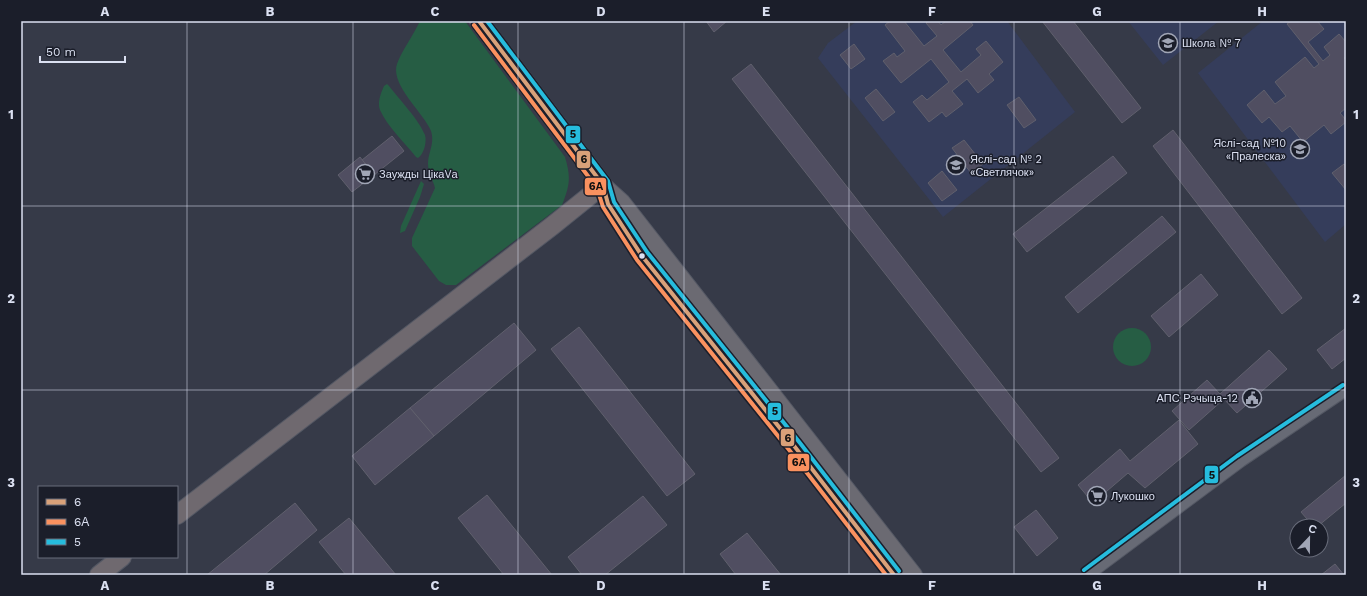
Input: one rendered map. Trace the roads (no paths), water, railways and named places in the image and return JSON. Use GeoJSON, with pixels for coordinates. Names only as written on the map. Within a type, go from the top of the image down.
{"type":"FeatureCollection","features":[{"type":"Feature","properties":{"kind":"main road"},"geometry":{"type":"LineString","coordinates":[[479,21],[603,185],[622,202],[914,575]]}},
{"type":"Feature","properties":{"kind":"main road"},"geometry":{"type":"LineString","coordinates":[[178,514],[603,185]]}},
{"type":"Feature","properties":{"kind":"main road"},"geometry":{"type":"LineString","coordinates":[[603,185],[608,204],[642,256],[790,441],[894,575]]}},
{"type":"Feature","properties":{"kind":"main road"},"geometry":{"type":"LineString","coordinates":[[99,575],[121,558]]}},
{"type":"Feature","properties":{"kind":"street"},"geometry":{"type":"LineString","coordinates":[[1088,575],[1241,461],[1346,390]]}},
{"type":"Feature","properties":{"kind":"place","name":"Школа № 7"},"geometry":{"type":"Point","coordinates":[1168,43]}},
{"type":"Feature","properties":{"kind":"place","name":"Яслі-сад №10 «Пралеска»"},"geometry":{"type":"Point","coordinates":[1300,149]}},
{"type":"Feature","properties":{"kind":"place","name":"Яслі-сад № 2 «Светлячок»"},"geometry":{"type":"Point","coordinates":[956,165]}},
{"type":"Feature","properties":{"kind":"place","name":"Заужды ЦікаVа"},"geometry":{"type":"Point","coordinates":[365,174]}},
{"type":"Feature","properties":{"kind":"place","name":"АПС Рэчыца-12"},"geometry":{"type":"Point","coordinates":[1252,398]}},
{"type":"Feature","properties":{"kind":"place","name":"Лукошко"},"geometry":{"type":"Point","coordinates":[1097,496]}}]}
